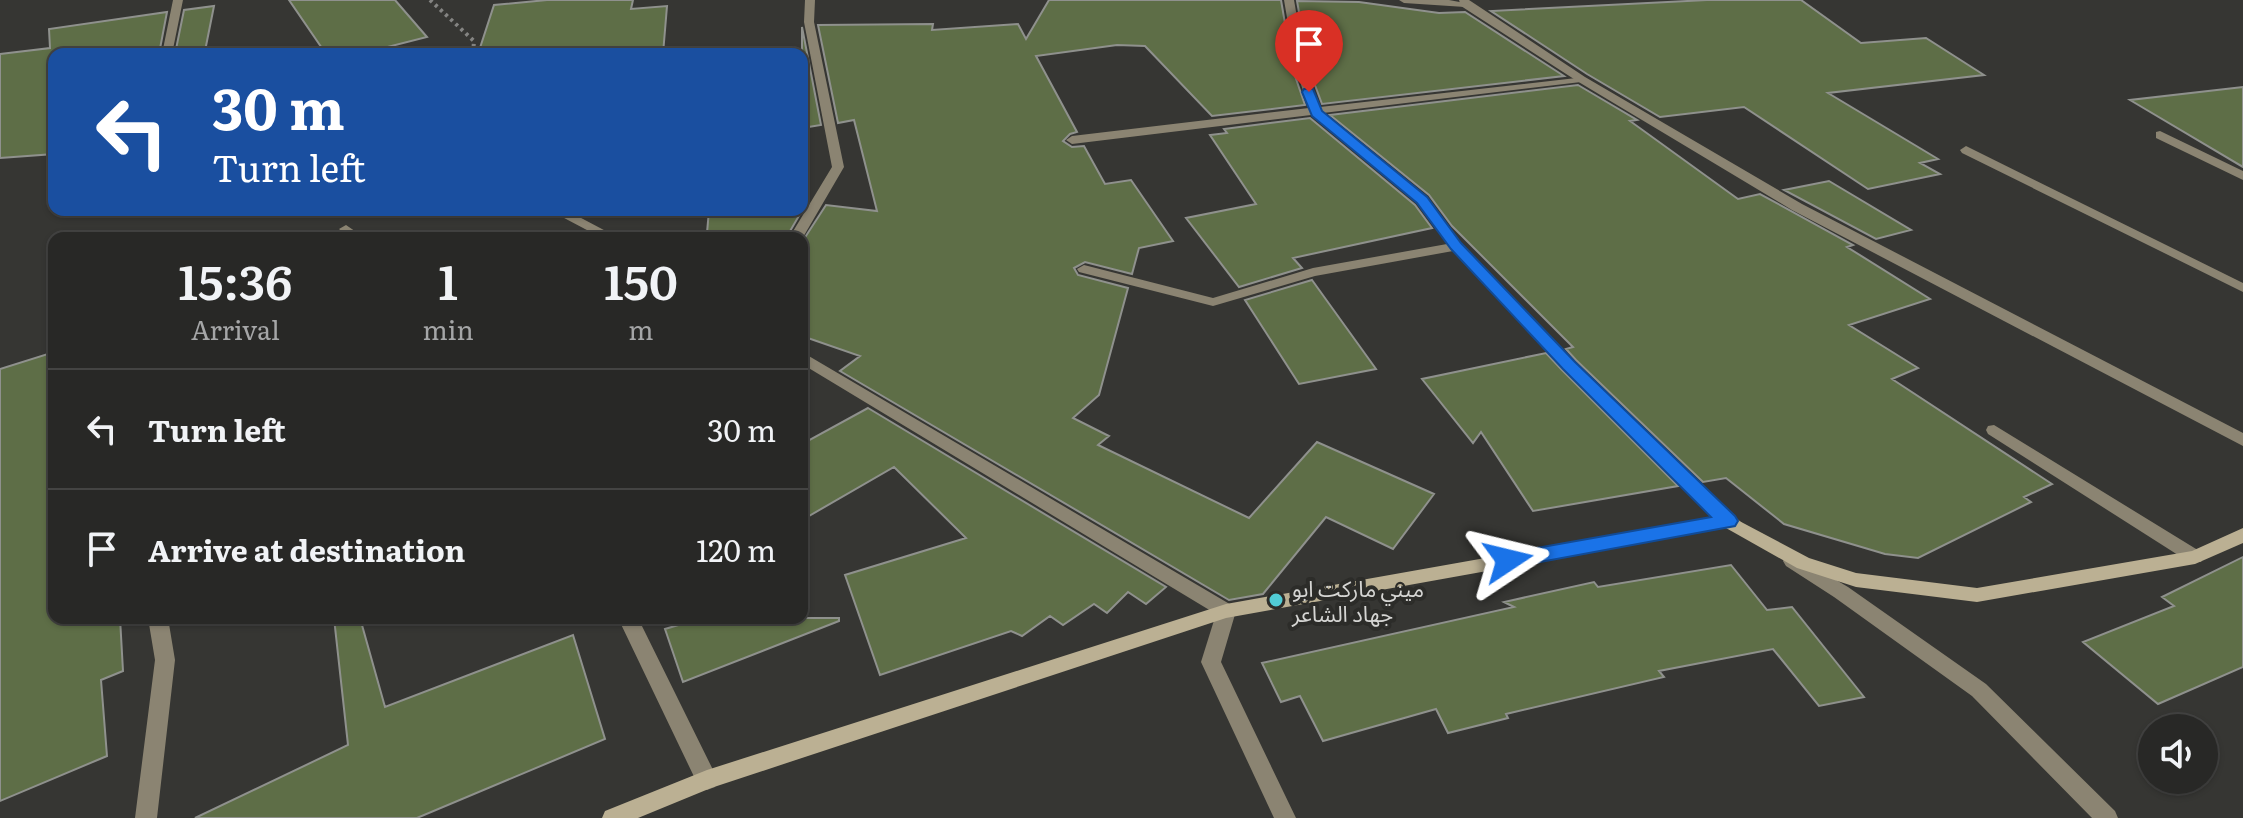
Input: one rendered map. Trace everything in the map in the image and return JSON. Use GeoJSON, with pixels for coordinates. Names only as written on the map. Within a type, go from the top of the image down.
{"type":"FeatureCollection","features":[{"type":"Feature","properties":{"kind":"street"},"geometry":{"type":"LineString","coordinates":[[168,48],[178,0]]}},
{"type":"Feature","properties":{"kind":"street"},"geometry":{"type":"LineString","coordinates":[[800,232],[838,167],[809,22],[810,0]]}},
{"type":"Feature","properties":{"kind":"street"},"geometry":{"type":"LineString","coordinates":[[1289,0],[1301,70],[1316,113],[1422,200],[1456,246],[1569,365],[1728,521],[1841,592],[1979,690],[2107,818]]}},
{"type":"Feature","properties":{"kind":"street"},"geometry":{"type":"LineString","coordinates":[[1404,0],[1465,2],[1581,79],[1797,207],[2243,440]]}},
{"type":"Feature","properties":{"kind":"street"},"geometry":{"type":"LineString","coordinates":[[1072,140],[1581,79]]}},
{"type":"Feature","properties":{"kind":"street"},"geometry":{"type":"LineString","coordinates":[[2160,135],[2243,176]]}},
{"type":"Feature","properties":{"kind":"street"},"geometry":{"type":"LineString","coordinates":[[1966,150],[2243,288]]}},
{"type":"Feature","properties":{"kind":"street"},"geometry":{"type":"LineString","coordinates":[[567,216],[596,232]]}},
{"type":"Feature","properties":{"kind":"street"},"geometry":{"type":"LineString","coordinates":[[1084,269],[1213,302],[1313,272],[1456,246]]}},
{"type":"Feature","properties":{"kind":"street"},"geometry":{"type":"LineString","coordinates":[[808,361],[1226,611]]}},
{"type":"Feature","properties":{"kind":"street"},"geometry":{"type":"LineString","coordinates":[[1994,430],[2195,557]]}},
{"type":"Feature","properties":{"kind":"street"},"geometry":{"type":"LineString","coordinates":[[613,818],[707,780],[1226,611],[1728,521],[1803,563],[1856,580],[1977,595],[2195,557],[2243,535]]}},
{"type":"Feature","properties":{"kind":"street"},"geometry":{"type":"LineString","coordinates":[[1226,611],[1211,662],[1285,818]]}},
{"type":"Feature","properties":{"kind":"street"},"geometry":{"type":"LineString","coordinates":[[146,818],[165,660],[159,624]]}},
{"type":"Feature","properties":{"kind":"street"},"geometry":{"type":"LineString","coordinates":[[631,624],[707,780]]}},
{"type":"Feature","properties":{"kind":"path"},"geometry":{"type":"LineString","coordinates":[[430,0],[474,41],[473,48]]}},
{"type":"Feature","properties":{"kind":"building"},"geometry":{"type":"Polygon","coordinates":[[[289,0],[395,0],[427,37],[384,48],[322,48],[289,0]]]}},
{"type":"Feature","properties":{"kind":"building"},"geometry":{"type":"Polygon","coordinates":[[[547,0],[633,0],[631,9],[667,6],[664,48],[480,48],[494,5],[547,0]]]}},
{"type":"Feature","properties":{"kind":"building"},"geometry":{"type":"Polygon","coordinates":[[[1049,0],[1281,0],[1293,70],[1305,105],[1212,116],[1145,46],[1117,45],[1036,56],[1077,132],[1063,141],[1072,147],[1084,146],[1105,184],[1131,180],[1173,241],[1139,248],[1132,274],[1085,262],[1074,268],[1078,275],[1128,288],[1099,395],[1073,418],[1109,436],[1098,445],[1249,518],[1317,442],[1434,494],[1393,549],[1326,517],[1263,594],[1229,600],[840,371],[860,356],[808,338],[808,233],[826,205],[877,211],[854,120],[838,123],[818,25],[933,24],[932,30],[1018,24],[1026,39],[1049,0]]]}},
{"type":"Feature","properties":{"kind":"building"},"geometry":{"type":"Polygon","coordinates":[[[1707,0],[1801,0],[1861,43],[1926,38],[1984,75],[1828,93],[1938,159],[1920,163],[1940,174],[1868,189],[1744,107],[1660,117],[1491,11],[1707,0]]]}},
{"type":"Feature","properties":{"kind":"building"},"geometry":{"type":"Polygon","coordinates":[[[1297,1],[1359,2],[1439,13],[1465,12],[1564,76],[1322,104],[1309,69],[1297,1]]]}},
{"type":"Feature","properties":{"kind":"building"},"geometry":{"type":"Polygon","coordinates":[[[214,6],[206,48],[176,48],[184,10],[214,6]]]}},
{"type":"Feature","properties":{"kind":"building"},"geometry":{"type":"Polygon","coordinates":[[[167,12],[160,48],[50,48],[49,29],[167,12]]]}},
{"type":"Feature","properties":{"kind":"building"},"geometry":{"type":"Polygon","coordinates":[[[802,27],[806,48],[802,48],[802,27]]]}},
{"type":"Feature","properties":{"kind":"building"},"geometry":{"type":"Polygon","coordinates":[[[48,48],[48,154],[0,158],[0,54],[48,48]]]}},
{"type":"Feature","properties":{"kind":"building"},"geometry":{"type":"Polygon","coordinates":[[[808,58],[821,125],[808,127],[808,58]]]}},
{"type":"Feature","properties":{"kind":"building"},"geometry":{"type":"Polygon","coordinates":[[[1578,85],[1637,120],[1630,121],[1738,199],[1760,194],[1853,245],[1847,247],[1930,299],[1849,325],[1918,368],[1892,379],[2052,484],[2024,497],[2031,502],[1918,558],[1885,554],[1784,524],[1726,478],[1703,482],[1576,360],[1566,349],[1573,347],[1452,226],[1429,195],[1330,115],[1578,85]]]}},
{"type":"Feature","properties":{"kind":"building"},"geometry":{"type":"Polygon","coordinates":[[[2243,87],[2243,167],[2130,100],[2243,87]]]}},
{"type":"Feature","properties":{"kind":"building"},"geometry":{"type":"Polygon","coordinates":[[[1310,118],[1415,205],[1432,228],[1293,258],[1302,268],[1239,287],[1186,218],[1256,204],[1210,135],[1227,133],[1224,129],[1310,118]]]}},
{"type":"Feature","properties":{"kind":"building"},"geometry":{"type":"Polygon","coordinates":[[[1829,181],[1911,230],[1876,239],[1784,190],[1829,181]]]}},
{"type":"Feature","properties":{"kind":"building"},"geometry":{"type":"Polygon","coordinates":[[[708,216],[799,216],[790,232],[707,232],[708,216]]]}},
{"type":"Feature","properties":{"kind":"building"},"geometry":{"type":"Polygon","coordinates":[[[1312,280],[1376,369],[1299,384],[1245,300],[1312,280]]]}},
{"type":"Feature","properties":{"kind":"building"},"geometry":{"type":"Polygon","coordinates":[[[1546,353],[1678,486],[1533,511],[1481,432],[1473,443],[1422,379],[1546,353]]]}},
{"type":"Feature","properties":{"kind":"building"},"geometry":{"type":"Polygon","coordinates":[[[48,354],[48,624],[120,624],[123,671],[101,680],[107,756],[0,801],[0,369],[48,354]]]}},
{"type":"Feature","properties":{"kind":"building"},"geometry":{"type":"Polygon","coordinates":[[[868,408],[1166,587],[1146,604],[1128,592],[1107,613],[1094,604],[1063,625],[1050,616],[1022,636],[1011,631],[880,675],[845,575],[966,538],[894,467],[808,517],[808,441],[868,408]]]}},
{"type":"Feature","properties":{"kind":"building"},"geometry":{"type":"Polygon","coordinates":[[[2243,557],[2243,667],[2158,704],[2083,642],[2174,606],[2162,597],[2243,557]]]}},
{"type":"Feature","properties":{"kind":"building"},"geometry":{"type":"Polygon","coordinates":[[[1731,565],[1767,610],[1792,607],[1864,697],[1819,706],[1773,649],[1659,671],[1664,677],[1506,714],[1508,718],[1448,733],[1436,709],[1323,741],[1300,696],[1281,702],[1262,663],[1514,607],[1504,602],[1594,582],[1598,587],[1731,565]]]}},
{"type":"Feature","properties":{"kind":"building"},"geometry":{"type":"Polygon","coordinates":[[[808,618],[839,618],[839,621],[683,682],[665,629],[682,624],[808,624],[808,618]]]}},
{"type":"Feature","properties":{"kind":"building"},"geometry":{"type":"Polygon","coordinates":[[[335,624],[362,624],[385,707],[573,635],[605,739],[417,818],[195,818],[348,745],[335,624]]]}},
{"type":"Feature","properties":{"kind":"place","name":"ميني ماركت ابو جهاد الشاعر"},"geometry":{"type":"Point","coordinates":[1276,600]}},
{"type":"Feature","properties":{"kind":"route"},"geometry":{"type":"LineString","coordinates":[[1309,92],[1316,113],[1422,200],[1456,246],[1569,365],[1728,521],[1508,560]]}}]}
